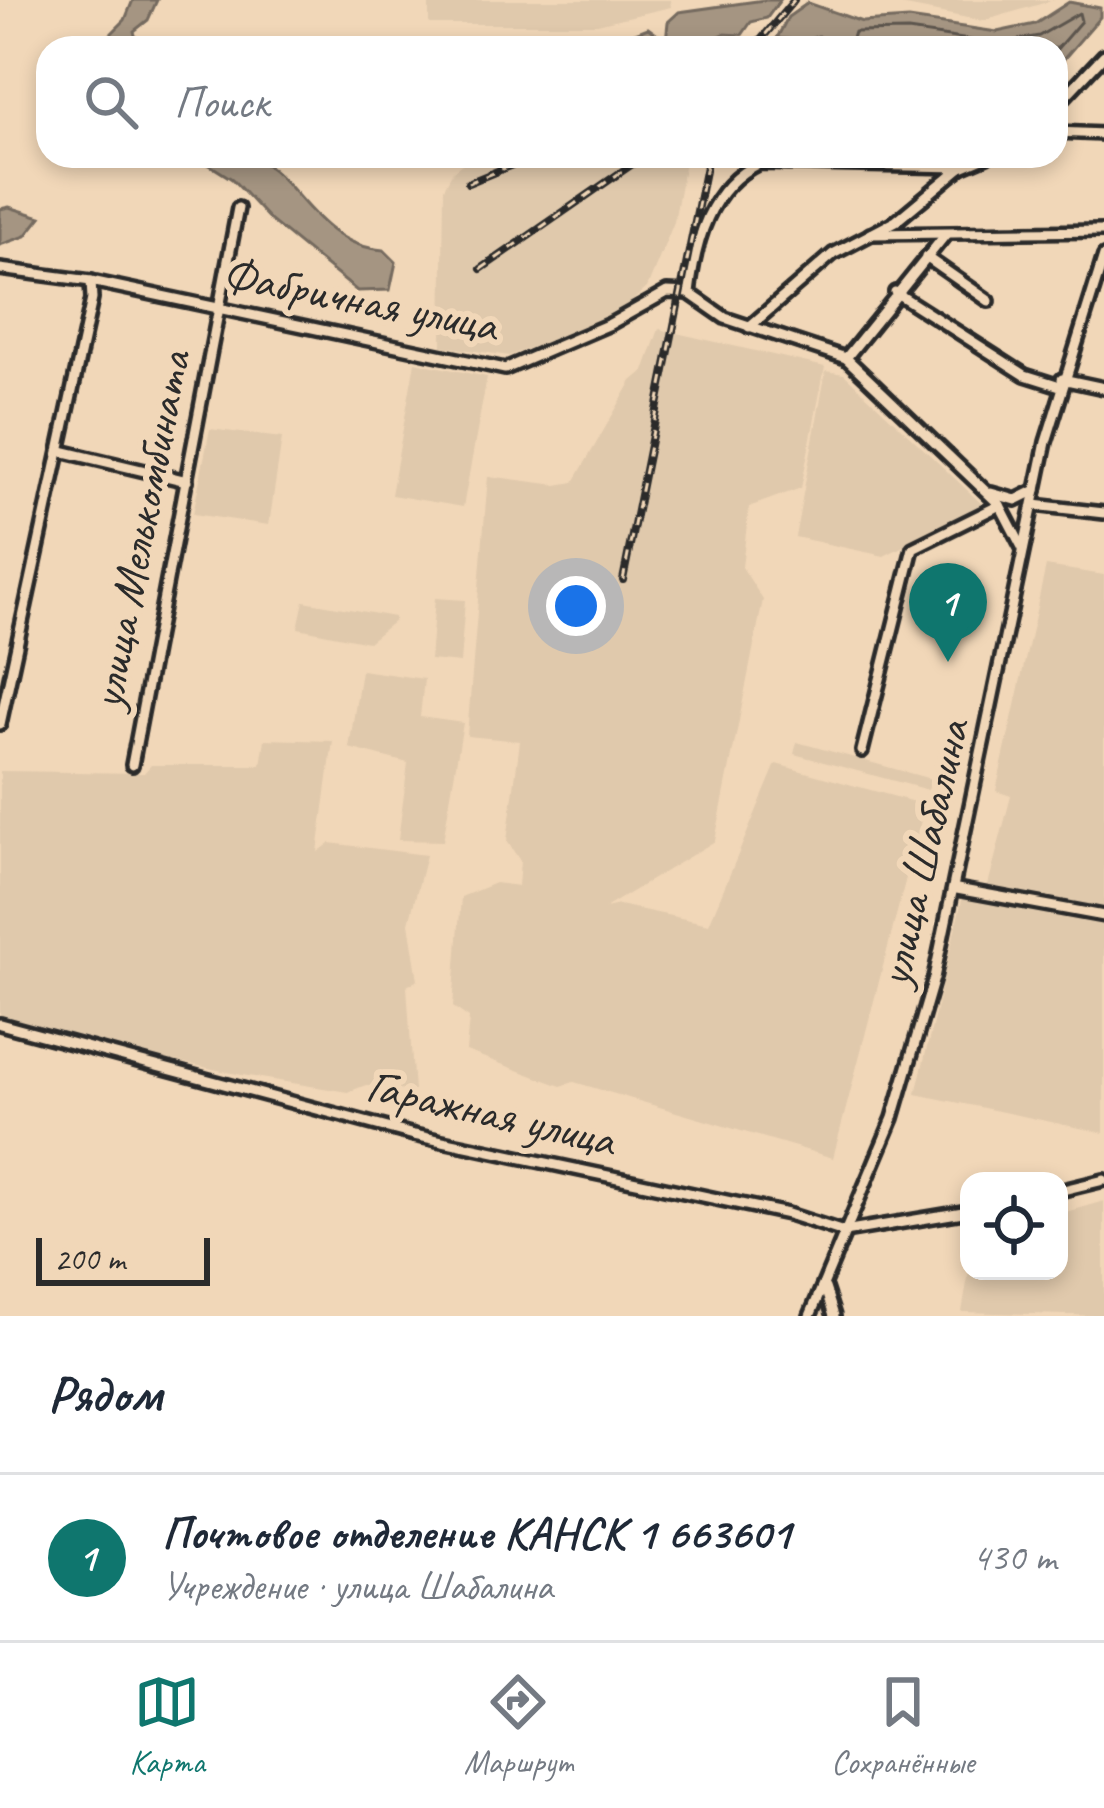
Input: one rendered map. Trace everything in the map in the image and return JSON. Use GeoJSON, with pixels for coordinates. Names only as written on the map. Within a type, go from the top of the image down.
{"type":"FeatureCollection","features":[{"type":"Feature","properties":{"kind":"street"},"geometry":{"type":"LineString","coordinates":[[1068,93],[1104,55]]}},
{"type":"Feature","properties":{"kind":"street"},"geometry":{"type":"LineString","coordinates":[[1068,132],[1104,134]]}},
{"type":"Feature","properties":{"kind":"street"},"geometry":{"type":"LineString","coordinates":[[756,168],[734,179],[716,203],[698,237],[689,292],[749,327],[846,358],[986,491],[1005,512],[1023,549]]}},
{"type":"Feature","properties":{"kind":"street"},"geometry":{"type":"LineString","coordinates":[[749,327],[865,233],[896,221],[960,168]]}},
{"type":"Feature","properties":{"kind":"street","name":"улица Мелькомбината"},"geometry":{"type":"LineString","coordinates":[[132,765],[238,208]]}},
{"type":"Feature","properties":{"kind":"street"},"geometry":{"type":"LineString","coordinates":[[865,233],[1104,231]]}},
{"type":"Feature","properties":{"kind":"street"},"geometry":{"type":"LineString","coordinates":[[846,358],[946,234]]}},
{"type":"Feature","properties":{"kind":"street","name":"улица Шабалина"},"geometry":{"type":"LineString","coordinates":[[810,1316],[892,1118],[957,889],[1023,549],[1061,383],[1104,256]]}},
{"type":"Feature","properties":{"kind":"street"},"geometry":{"type":"LineString","coordinates":[[926,257],[989,301]]}},
{"type":"Feature","properties":{"kind":"street","name":"Фабричная улица"},"geometry":{"type":"LineString","coordinates":[[0,269],[92,281],[506,369],[610,324],[667,292],[689,292]]}},
{"type":"Feature","properties":{"kind":"street"},"geometry":{"type":"LineString","coordinates":[[0,724],[61,451],[92,281]]}},
{"type":"Feature","properties":{"kind":"street"},"geometry":{"type":"LineString","coordinates":[[895,292],[1025,375],[1104,388]]}},
{"type":"Feature","properties":{"kind":"street"},"geometry":{"type":"LineString","coordinates":[[1091,304],[1104,303]]}},
{"type":"Feature","properties":{"kind":"street"},"geometry":{"type":"LineString","coordinates":[[61,451],[187,481]]}},
{"type":"Feature","properties":{"kind":"street"},"geometry":{"type":"LineString","coordinates":[[862,751],[913,548],[1005,512],[1038,488]]}},
{"type":"Feature","properties":{"kind":"street"},"geometry":{"type":"LineString","coordinates":[[986,491],[1016,500],[1028,514],[1028,526]]}},
{"type":"Feature","properties":{"kind":"street"},"geometry":{"type":"LineString","coordinates":[[1034,505],[1104,513]]}},
{"type":"Feature","properties":{"kind":"street"},"geometry":{"type":"LineString","coordinates":[[1005,512],[1028,526]]}},
{"type":"Feature","properties":{"kind":"street"},"geometry":{"type":"LineString","coordinates":[[957,889],[1104,916]]}},
{"type":"Feature","properties":{"kind":"street","name":"Гаражная улица"},"geometry":{"type":"LineString","coordinates":[[0,1024],[414,1135],[788,1214],[844,1232],[960,1213]]}},
{"type":"Feature","properties":{"kind":"street"},"geometry":{"type":"LineString","coordinates":[[1068,1189],[1104,1180]]}},
{"type":"Feature","properties":{"kind":"street"},"geometry":{"type":"LineString","coordinates":[[825,1279],[834,1316]]}},
{"type":"Feature","properties":{"kind":"shaded area"},"geometry":{"type":"Polygon","coordinates":[[[429,0],[670,0],[671,7],[597,24],[429,24],[429,0]]]}},
{"type":"Feature","properties":{"kind":"shaded area"},"geometry":{"type":"Polygon","coordinates":[[[875,0],[1054,0],[983,21],[875,0]]]}},
{"type":"Feature","properties":{"kind":"shaded area"},"geometry":{"type":"Polygon","coordinates":[[[684,168],[674,222],[647,288],[616,315],[509,356],[442,346],[444,188],[453,171],[684,168]]]}},
{"type":"Feature","properties":{"kind":"shaded area"},"geometry":{"type":"Polygon","coordinates":[[[659,329],[825,367],[801,488],[749,507],[742,567],[763,600],[715,841],[605,908],[619,905],[709,924],[776,764],[925,805],[833,1158],[574,1082],[561,1086],[466,1051],[469,1018],[453,1007],[461,897],[495,883],[518,886],[520,861],[507,841],[520,741],[467,736],[488,476],[557,485],[574,482],[632,381],[644,371],[659,329]]]}},
{"type":"Feature","properties":{"kind":"shaded area"},"geometry":{"type":"Polygon","coordinates":[[[415,362],[487,377],[463,507],[391,495],[415,362]]]}},
{"type":"Feature","properties":{"kind":"shaded area"},"geometry":{"type":"Polygon","coordinates":[[[826,371],[844,374],[984,506],[884,556],[795,537],[826,371]]]}},
{"type":"Feature","properties":{"kind":"shaded area"},"geometry":{"type":"Polygon","coordinates":[[[210,429],[282,438],[269,525],[193,514],[210,429]]]}},
{"type":"Feature","properties":{"kind":"shaded area"},"geometry":{"type":"Polygon","coordinates":[[[1046,566],[1104,575],[1104,908],[987,889],[1011,796],[996,791],[1046,566]]]}},
{"type":"Feature","properties":{"kind":"shaded area"},"geometry":{"type":"Polygon","coordinates":[[[435,598],[465,600],[460,663],[430,660],[435,598]]]}},
{"type":"Feature","properties":{"kind":"shaded area"},"geometry":{"type":"Polygon","coordinates":[[[304,601],[394,617],[394,621],[368,642],[298,628],[304,601]]]}},
{"type":"Feature","properties":{"kind":"shaded area"},"geometry":{"type":"Polygon","coordinates":[[[361,670],[424,679],[420,717],[463,723],[443,841],[398,840],[408,763],[349,748],[361,670]]]}},
{"type":"Feature","properties":{"kind":"shaded area"},"geometry":{"type":"Polygon","coordinates":[[[265,739],[333,741],[318,852],[330,843],[426,855],[409,923],[418,980],[407,986],[414,1091],[366,1085],[348,1092],[242,1075],[122,1050],[0,1015],[0,771],[144,773],[151,765],[261,765],[265,739]]]}},
{"type":"Feature","properties":{"kind":"shaded area"},"geometry":{"type":"Polygon","coordinates":[[[797,742],[931,779],[928,790],[794,754],[797,742]]]}},
{"type":"Feature","properties":{"kind":"shaded area"},"geometry":{"type":"Polygon","coordinates":[[[963,896],[1104,921],[1104,1133],[916,1094],[963,896]]]}},
{"type":"Feature","properties":{"kind":"shaded area"},"geometry":{"type":"Polygon","coordinates":[[[1104,1201],[1104,1316],[962,1312],[967,1280],[1068,1280],[1068,1211],[1104,1201]]]}},
{"type":"Feature","properties":{"kind":"water"},"geometry":{"type":"Polygon","coordinates":[[[133,0],[157,0],[135,36],[109,36],[125,20],[133,0]]]}},
{"type":"Feature","properties":{"kind":"water"},"geometry":{"type":"Polygon","coordinates":[[[780,0],[767,18],[751,22],[742,35],[667,36],[668,22],[679,12],[780,0]]]}},
{"type":"Feature","properties":{"kind":"water"},"geometry":{"type":"Polygon","coordinates":[[[1069,2],[1100,8],[1100,17],[1068,54],[1068,36],[778,36],[788,17],[808,3],[862,22],[909,19],[997,32],[1035,24],[1069,2]]]}},
{"type":"Feature","properties":{"kind":"water"},"geometry":{"type":"Polygon","coordinates":[[[648,28],[659,36],[628,36],[648,28]]]}},
{"type":"Feature","properties":{"kind":"water"},"geometry":{"type":"Polygon","coordinates":[[[215,168],[270,168],[338,234],[384,250],[396,262],[390,290],[357,291],[271,221],[232,179],[215,168]]]}},
{"type":"Feature","properties":{"kind":"water"},"geometry":{"type":"Polygon","coordinates":[[[9,207],[41,217],[26,236],[0,245],[0,209],[9,207]]]}},
{"type":"Feature","properties":{"kind":"railway"},"geometry":{"type":"LineString","coordinates":[[764,36],[794,0]]}},
{"type":"Feature","properties":{"kind":"railway"},"geometry":{"type":"LineString","coordinates":[[468,183],[505,168]]}},
{"type":"Feature","properties":{"kind":"railway"},"geometry":{"type":"LineString","coordinates":[[481,269],[627,168]]}},
{"type":"Feature","properties":{"kind":"railway"},"geometry":{"type":"LineString","coordinates":[[623,580],[706,168]]}},
{"type":"Feature","properties":{"kind":"place","name":"Почтовое отделение КАНСК 1 663601"},"geometry":{"type":"Point","coordinates":[948,662]}}]}
